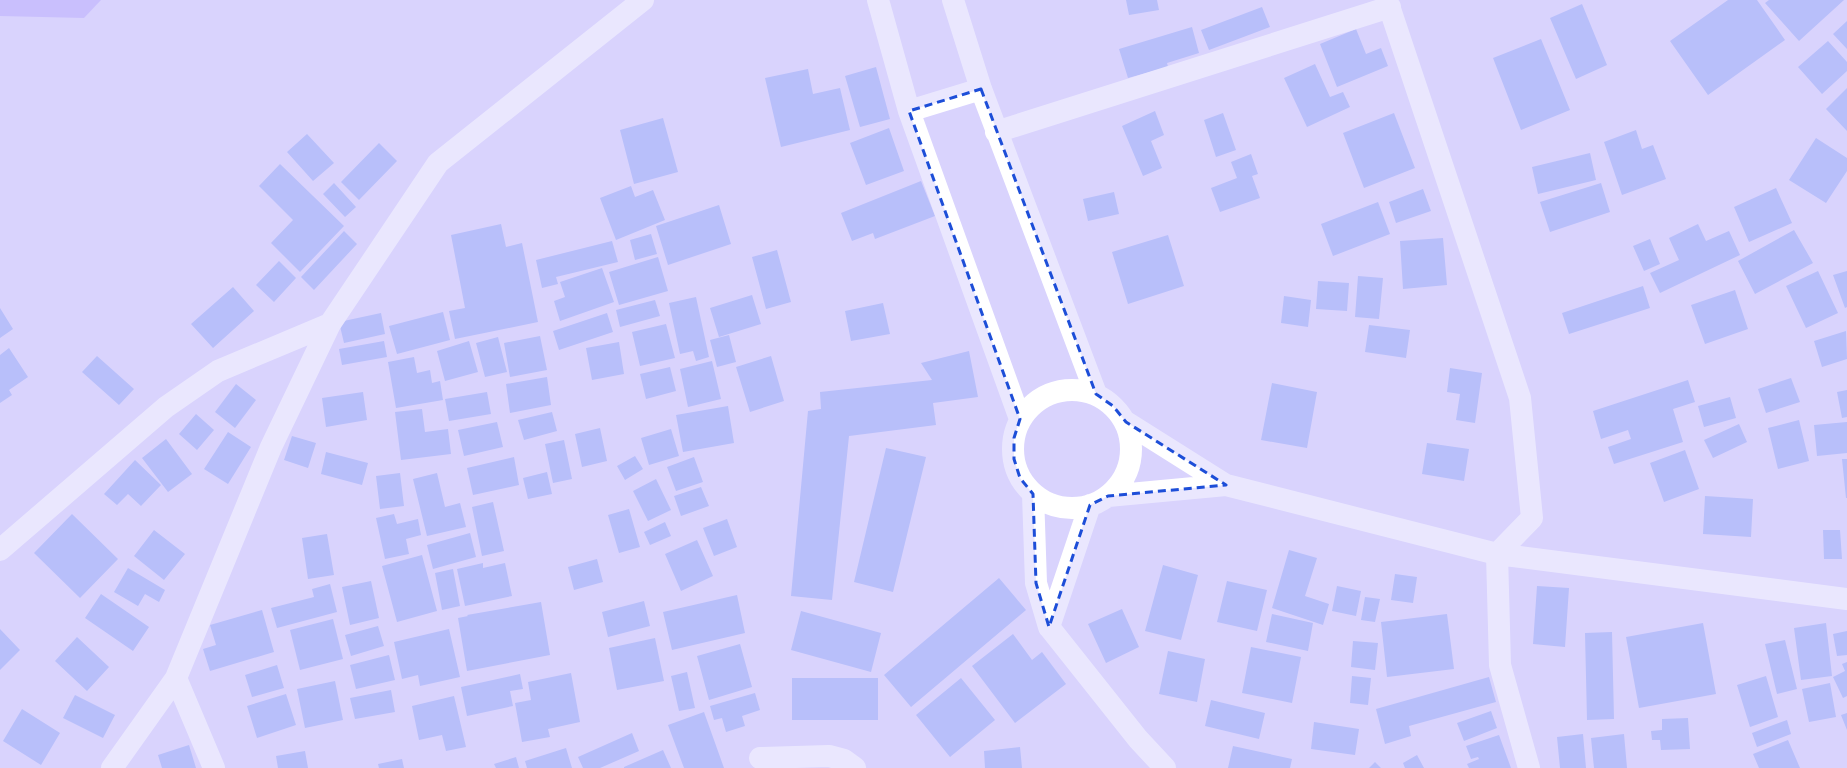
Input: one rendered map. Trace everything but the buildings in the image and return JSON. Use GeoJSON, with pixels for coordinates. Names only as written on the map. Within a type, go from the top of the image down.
{"type":"FeatureCollection","features":[{"type":"Feature","properties":{"kind":"street"},"geometry":{"type":"LineString","coordinates":[[112,768],[176,678],[271,447],[330,324],[438,163],[643,0]]}},
{"type":"Feature","properties":{"kind":"street"},"geometry":{"type":"LineString","coordinates":[[878,0],[909,111],[1020,419]]}},
{"type":"Feature","properties":{"kind":"street"},"geometry":{"type":"LineString","coordinates":[[953,0],[996,132],[1096,394]]}},
{"type":"Feature","properties":{"kind":"street"},"geometry":{"type":"LineString","coordinates":[[996,132],[1389,4],[1520,398],[1532,518],[1497,554],[1500,665],[1529,768]]}},
{"type":"Feature","properties":{"kind":"street"},"geometry":{"type":"LineString","coordinates":[[909,111],[981,89]]}},
{"type":"Feature","properties":{"kind":"street"},"geometry":{"type":"LineString","coordinates":[[0,550],[166,407],[218,371],[330,324]]}},
{"type":"Feature","properties":{"kind":"street"},"geometry":{"type":"LineString","coordinates":[[1226,485],[1099,501],[1071,508],[1050,504],[1033,494],[1020,478],[1014,459],[1014,438],[1020,419],[1034,402],[1054,392],[1075,389],[1096,394],[1113,406],[1126,422],[1226,485],[1497,554],[1847,599]]}},
{"type":"Feature","properties":{"kind":"street"},"geometry":{"type":"LineString","coordinates":[[1049,627],[1099,501],[1122,481],[1130,462],[1131,442],[1126,422]]}},
{"type":"Feature","properties":{"kind":"street"},"geometry":{"type":"LineString","coordinates":[[1033,494],[1036,583],[1049,627],[1138,739],[1164,768]]}},
{"type":"Feature","properties":{"kind":"street"},"geometry":{"type":"LineString","coordinates":[[176,678],[214,768]]}},
{"type":"Feature","properties":{"kind":"street"},"geometry":{"type":"LineString","coordinates":[[760,758],[829,756],[844,760],[855,768]]}},
{"type":"Feature","properties":{"kind":"highlighted area"},"geometry":{"type":"Polygon","coordinates":[[[981,89],[1096,394],[1113,406],[1126,422],[1226,485],[1108,496],[1090,505],[1049,627],[1036,583],[1033,494],[1020,478],[1014,459],[1014,438],[1020,419],[909,111],[981,89]]]}},
{"type":"Feature","properties":{"kind":"shaded area"},"geometry":{"type":"Polygon","coordinates":[[[0,0],[101,0],[84,18],[0,16],[0,0]]]}}]}
